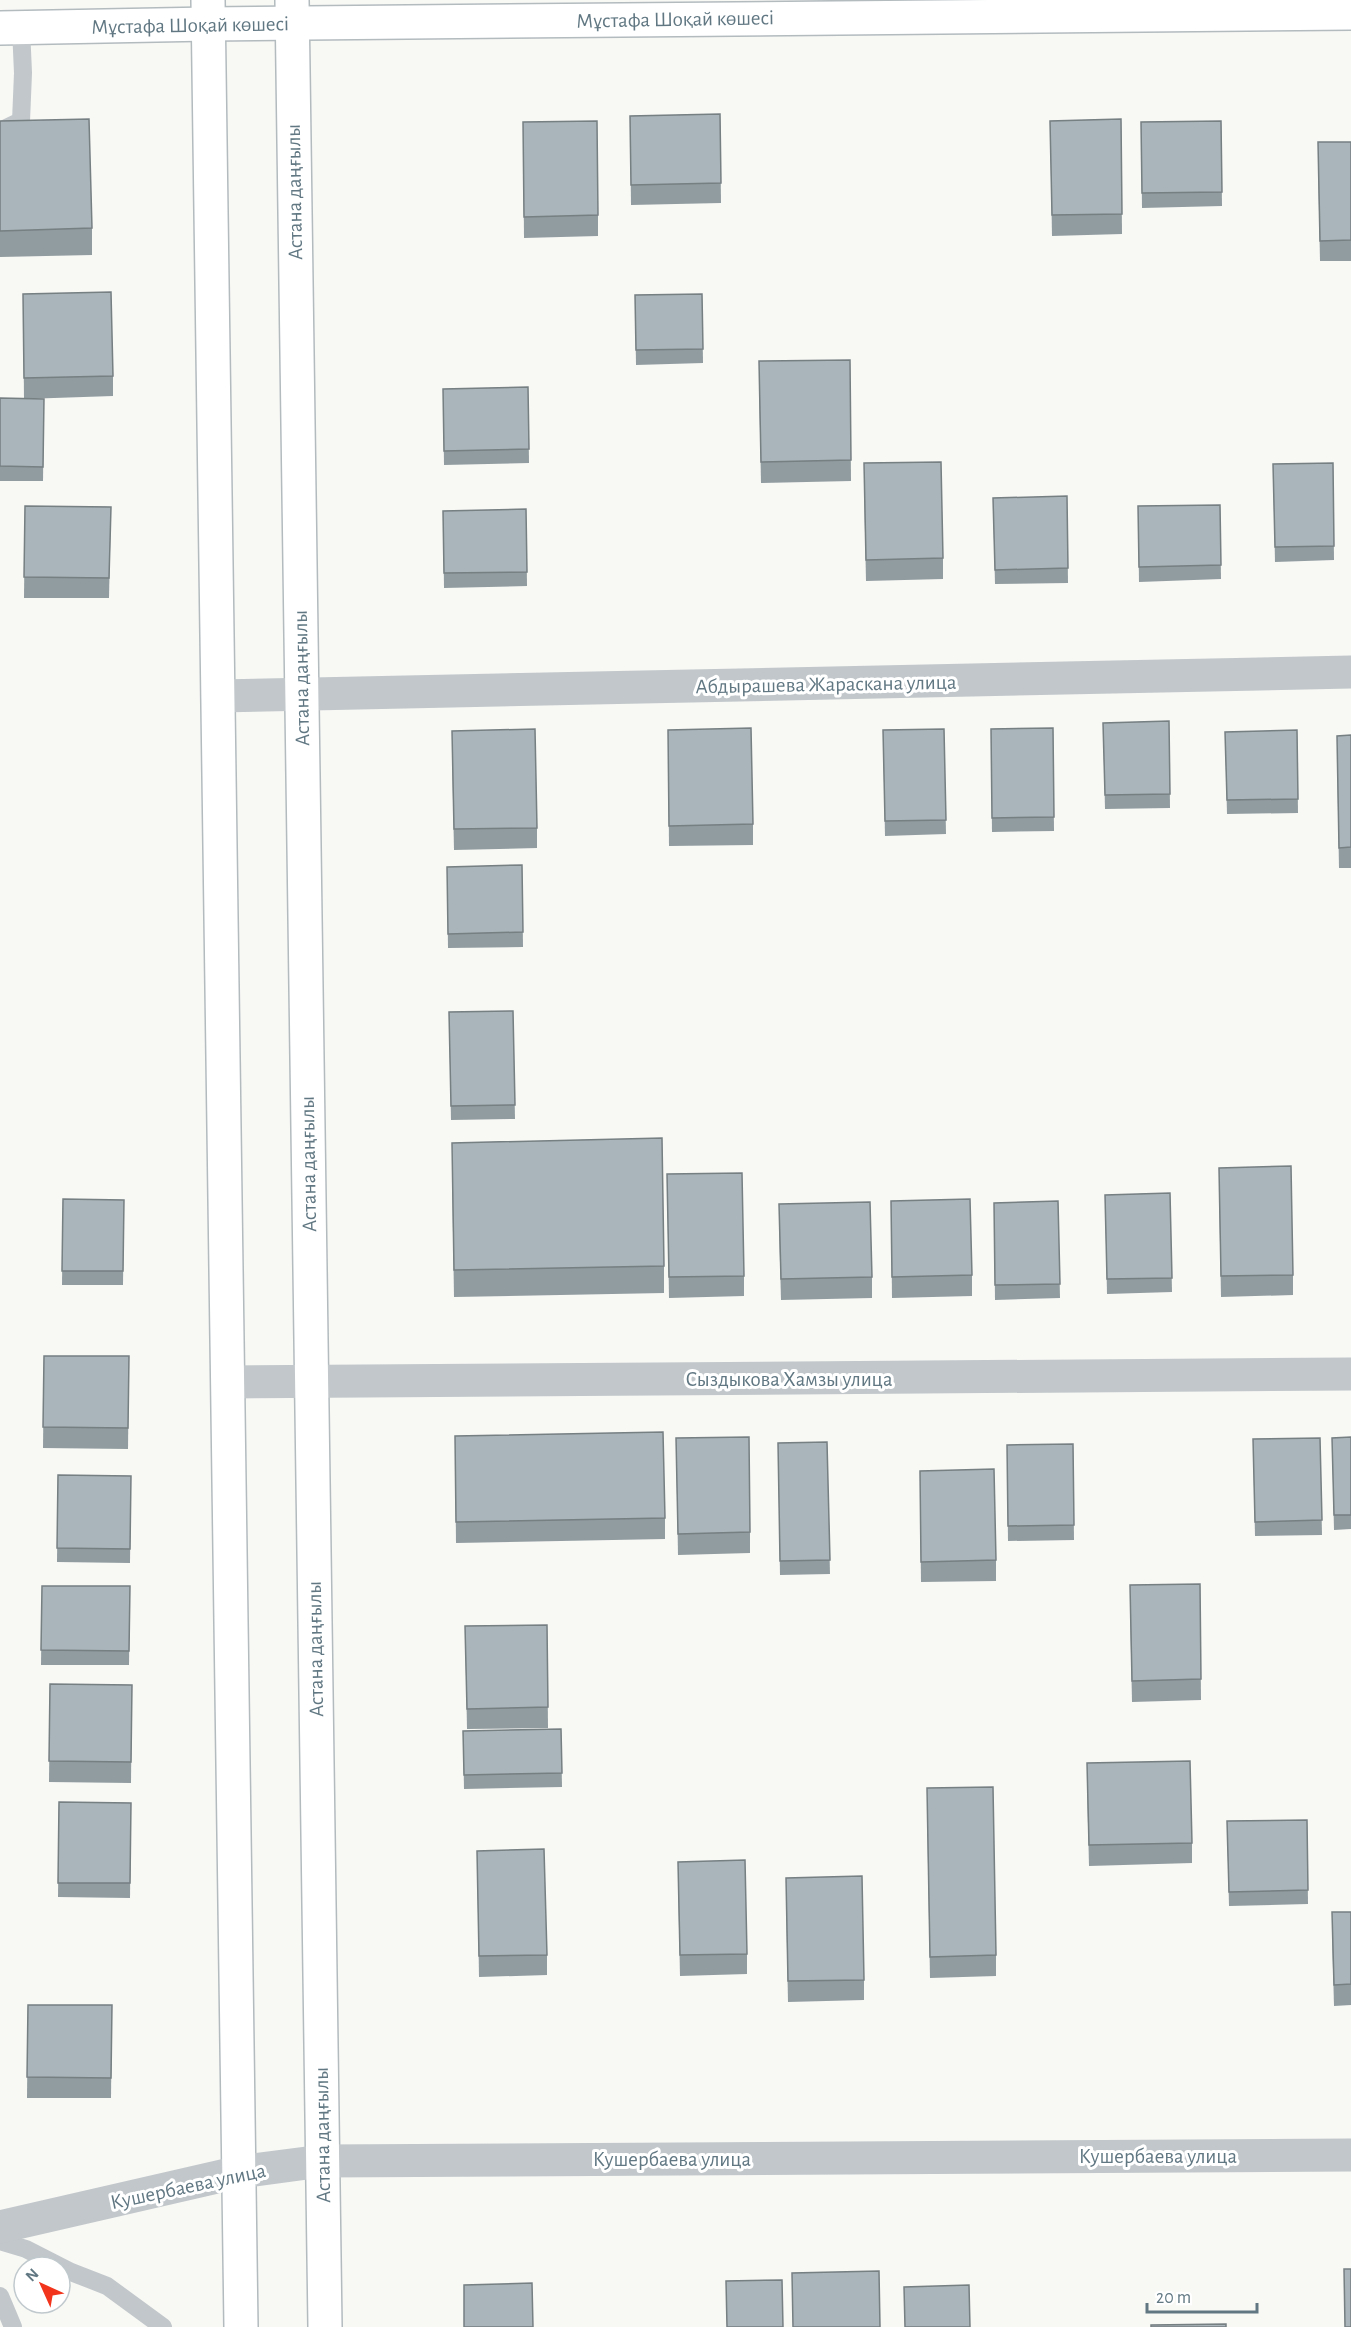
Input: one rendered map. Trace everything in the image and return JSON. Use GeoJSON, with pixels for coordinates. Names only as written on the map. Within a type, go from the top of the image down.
{"type":"FeatureCollection","features":[{"type":"Feature","properties":{"kind":"street","name":"Мұстафа Шоқай көшесі"},"geometry":{"type":"LineString","coordinates":[[10,28],[208,12],[1351,13]]}},
{"type":"Feature","properties":{"kind":"street"},"geometry":{"type":"LineString","coordinates":[[208,12],[241,2327]]}},
{"type":"Feature","properties":{"kind":"street","name":"Астана даңғылы"},"geometry":{"type":"LineString","coordinates":[[292,12],[325,2327]]}},
{"type":"Feature","properties":{"kind":"street","name":"Абдырашева Жараскана улица"},"geometry":{"type":"LineString","coordinates":[[219,696],[1351,672]]}},
{"type":"Feature","properties":{"kind":"street","name":"Сыздыкова Хамзы улица"},"geometry":{"type":"LineString","coordinates":[[228,1382],[1351,1374]]}},
{"type":"Feature","properties":{"kind":"street","name":"Кушербаева улица"},"geometry":{"type":"LineString","coordinates":[[0,2227],[239,2172],[322,2161],[1351,2155]]}},
{"type":"Feature","properties":{"kind":"lane"},"geometry":{"type":"LineString","coordinates":[[0,132],[21,121],[24,73],[10,28]]}},
{"type":"Feature","properties":{"kind":"lane"},"geometry":{"type":"LineString","coordinates":[[0,2241],[26,2249],[71,2272],[107,2286],[163,2327]]}},
{"type":"Feature","properties":{"kind":"lane"},"geometry":{"type":"LineString","coordinates":[[0,2296],[13,2327]]}},
{"type":"Feature","properties":{"kind":"building"},"geometry":{"type":"Polygon","coordinates":[[[720,114],[721,183],[631,185],[630,116],[720,114]]]}},
{"type":"Feature","properties":{"kind":"building"},"geometry":{"type":"Polygon","coordinates":[[[89,119],[92,228],[0,231],[0,121],[89,119]]]}},
{"type":"Feature","properties":{"kind":"building"},"geometry":{"type":"Polygon","coordinates":[[[1121,119],[1122,214],[1052,215],[1050,121],[1121,119]]]}},
{"type":"Feature","properties":{"kind":"building"},"geometry":{"type":"Polygon","coordinates":[[[597,121],[598,215],[524,217],[523,122],[597,121]]]}},
{"type":"Feature","properties":{"kind":"building"},"geometry":{"type":"Polygon","coordinates":[[[1221,121],[1222,192],[1142,193],[1141,122],[1221,121]]]}},
{"type":"Feature","properties":{"kind":"building"},"geometry":{"type":"Polygon","coordinates":[[[1318,142],[1351,142],[1351,240],[1320,241],[1318,142]]]}},
{"type":"Feature","properties":{"kind":"building"},"geometry":{"type":"Polygon","coordinates":[[[111,292],[113,376],[24,378],[23,294],[111,292]]]}},
{"type":"Feature","properties":{"kind":"building"},"geometry":{"type":"Polygon","coordinates":[[[702,294],[703,349],[636,350],[635,295],[702,294]]]}},
{"type":"Feature","properties":{"kind":"building"},"geometry":{"type":"Polygon","coordinates":[[[850,360],[851,460],[761,462],[759,361],[850,360]]]}},
{"type":"Feature","properties":{"kind":"building"},"geometry":{"type":"Polygon","coordinates":[[[528,387],[529,449],[444,451],[443,389],[528,387]]]}},
{"type":"Feature","properties":{"kind":"building"},"geometry":{"type":"Polygon","coordinates":[[[0,398],[44,399],[43,467],[0,466],[0,398]]]}},
{"type":"Feature","properties":{"kind":"building"},"geometry":{"type":"Polygon","coordinates":[[[941,462],[943,558],[866,560],[864,463],[941,462]]]}},
{"type":"Feature","properties":{"kind":"building"},"geometry":{"type":"Polygon","coordinates":[[[1333,463],[1334,546],[1275,547],[1273,464],[1333,463]]]}},
{"type":"Feature","properties":{"kind":"building"},"geometry":{"type":"Polygon","coordinates":[[[1067,496],[1068,568],[995,570],[993,498],[1067,496]]]}},
{"type":"Feature","properties":{"kind":"building"},"geometry":{"type":"Polygon","coordinates":[[[1220,505],[1221,565],[1139,567],[1138,506],[1220,505]]]}},
{"type":"Feature","properties":{"kind":"building"},"geometry":{"type":"Polygon","coordinates":[[[25,506],[111,507],[109,578],[24,577],[25,506]]]}},
{"type":"Feature","properties":{"kind":"building"},"geometry":{"type":"Polygon","coordinates":[[[526,509],[527,572],[444,573],[443,511],[526,509]]]}},
{"type":"Feature","properties":{"kind":"building"},"geometry":{"type":"Polygon","coordinates":[[[1169,721],[1170,794],[1105,795],[1103,723],[1169,721]]]}},
{"type":"Feature","properties":{"kind":"building"},"geometry":{"type":"Polygon","coordinates":[[[751,728],[753,824],[669,826],[668,730],[751,728]]]}},
{"type":"Feature","properties":{"kind":"building"},"geometry":{"type":"Polygon","coordinates":[[[1053,728],[1054,817],[992,818],[991,729],[1053,728]]]}},
{"type":"Feature","properties":{"kind":"building"},"geometry":{"type":"Polygon","coordinates":[[[535,729],[537,828],[454,829],[452,731],[535,729]]]}},
{"type":"Feature","properties":{"kind":"building"},"geometry":{"type":"Polygon","coordinates":[[[944,729],[946,820],[885,821],[883,730],[944,729]]]}},
{"type":"Feature","properties":{"kind":"building"},"geometry":{"type":"Polygon","coordinates":[[[1297,730],[1298,799],[1227,800],[1225,732],[1297,730]]]}},
{"type":"Feature","properties":{"kind":"building"},"geometry":{"type":"Polygon","coordinates":[[[1351,735],[1351,847],[1339,848],[1337,736],[1351,735]]]}},
{"type":"Feature","properties":{"kind":"building"},"geometry":{"type":"Polygon","coordinates":[[[522,865],[523,932],[448,934],[447,867],[522,865]]]}},
{"type":"Feature","properties":{"kind":"building"},"geometry":{"type":"Polygon","coordinates":[[[513,1011],[515,1105],[451,1106],[449,1012],[513,1011]]]}},
{"type":"Feature","properties":{"kind":"building"},"geometry":{"type":"Polygon","coordinates":[[[662,1138],[664,1266],[454,1270],[452,1143],[662,1138]]]}},
{"type":"Feature","properties":{"kind":"building"},"geometry":{"type":"Polygon","coordinates":[[[1291,1166],[1293,1275],[1221,1276],[1219,1168],[1291,1166]]]}},
{"type":"Feature","properties":{"kind":"building"},"geometry":{"type":"Polygon","coordinates":[[[742,1173],[744,1276],[669,1277],[667,1174],[742,1173]]]}},
{"type":"Feature","properties":{"kind":"building"},"geometry":{"type":"Polygon","coordinates":[[[1170,1193],[1172,1278],[1107,1279],[1105,1195],[1170,1193]]]}},
{"type":"Feature","properties":{"kind":"building"},"geometry":{"type":"Polygon","coordinates":[[[63,1199],[124,1200],[123,1271],[62,1271],[63,1199]]]}},
{"type":"Feature","properties":{"kind":"building"},"geometry":{"type":"Polygon","coordinates":[[[970,1199],[972,1275],[892,1277],[891,1201],[970,1199]]]}},
{"type":"Feature","properties":{"kind":"building"},"geometry":{"type":"Polygon","coordinates":[[[1058,1201],[1060,1284],[995,1285],[994,1203],[1058,1201]]]}},
{"type":"Feature","properties":{"kind":"building"},"geometry":{"type":"Polygon","coordinates":[[[870,1202],[872,1277],[781,1279],[779,1204],[870,1202]]]}},
{"type":"Feature","properties":{"kind":"building"},"geometry":{"type":"Polygon","coordinates":[[[44,1356],[129,1356],[128,1428],[43,1427],[44,1356]]]}},
{"type":"Feature","properties":{"kind":"building"},"geometry":{"type":"Polygon","coordinates":[[[663,1432],[665,1518],[456,1522],[455,1436],[663,1432]]]}},
{"type":"Feature","properties":{"kind":"building"},"geometry":{"type":"Polygon","coordinates":[[[749,1437],[750,1532],[678,1534],[676,1438],[749,1437]]]}},
{"type":"Feature","properties":{"kind":"building"},"geometry":{"type":"Polygon","coordinates":[[[1351,1437],[1351,1515],[1334,1515],[1332,1438],[1351,1437]]]}},
{"type":"Feature","properties":{"kind":"building"},"geometry":{"type":"Polygon","coordinates":[[[1320,1438],[1322,1520],[1255,1522],[1253,1439],[1320,1438]]]}},
{"type":"Feature","properties":{"kind":"building"},"geometry":{"type":"Polygon","coordinates":[[[827,1442],[830,1560],[780,1561],[778,1443],[827,1442]]]}},
{"type":"Feature","properties":{"kind":"building"},"geometry":{"type":"Polygon","coordinates":[[[1073,1444],[1074,1525],[1008,1526],[1007,1445],[1073,1444]]]}},
{"type":"Feature","properties":{"kind":"building"},"geometry":{"type":"Polygon","coordinates":[[[994,1469],[996,1560],[921,1562],[920,1471],[994,1469]]]}},
{"type":"Feature","properties":{"kind":"building"},"geometry":{"type":"Polygon","coordinates":[[[58,1475],[131,1476],[130,1549],[57,1548],[58,1475]]]}},
{"type":"Feature","properties":{"kind":"building"},"geometry":{"type":"Polygon","coordinates":[[[1200,1584],[1201,1679],[1132,1681],[1130,1585],[1200,1584]]]}},
{"type":"Feature","properties":{"kind":"building"},"geometry":{"type":"Polygon","coordinates":[[[42,1586],[130,1586],[129,1651],[41,1650],[42,1586]]]}},
{"type":"Feature","properties":{"kind":"building"},"geometry":{"type":"Polygon","coordinates":[[[547,1625],[548,1707],[467,1709],[465,1626],[547,1625]]]}},
{"type":"Feature","properties":{"kind":"building"},"geometry":{"type":"Polygon","coordinates":[[[50,1684],[132,1685],[131,1762],[49,1761],[50,1684]]]}},
{"type":"Feature","properties":{"kind":"building"},"geometry":{"type":"Polygon","coordinates":[[[561,1729],[562,1773],[464,1775],[463,1731],[561,1729]]]}},
{"type":"Feature","properties":{"kind":"building"},"geometry":{"type":"Polygon","coordinates":[[[1190,1761],[1192,1843],[1089,1845],[1087,1763],[1190,1761]]]}},
{"type":"Feature","properties":{"kind":"building"},"geometry":{"type":"Polygon","coordinates":[[[993,1787],[996,1955],[930,1957],[927,1788],[993,1787]]]}},
{"type":"Feature","properties":{"kind":"building"},"geometry":{"type":"Polygon","coordinates":[[[59,1802],[131,1803],[130,1883],[58,1883],[59,1802]]]}},
{"type":"Feature","properties":{"kind":"building"},"geometry":{"type":"Polygon","coordinates":[[[1307,1820],[1308,1890],[1229,1892],[1227,1821],[1307,1820]]]}},
{"type":"Feature","properties":{"kind":"building"},"geometry":{"type":"Polygon","coordinates":[[[544,1849],[547,1955],[479,1956],[477,1851],[544,1849]]]}},
{"type":"Feature","properties":{"kind":"building"},"geometry":{"type":"Polygon","coordinates":[[[745,1860],[747,1954],[680,1955],[678,1862],[745,1860]]]}},
{"type":"Feature","properties":{"kind":"building"},"geometry":{"type":"Polygon","coordinates":[[[862,1876],[864,1980],[788,1981],[786,1878],[862,1876]]]}},
{"type":"Feature","properties":{"kind":"building"},"geometry":{"type":"Polygon","coordinates":[[[1332,1912],[1351,1912],[1351,1984],[1334,1985],[1332,1912]]]}},
{"type":"Feature","properties":{"kind":"building"},"geometry":{"type":"Polygon","coordinates":[[[28,2005],[112,2005],[111,2078],[27,2077],[28,2005]]]}},
{"type":"Feature","properties":{"kind":"building"},"geometry":{"type":"Polygon","coordinates":[[[1344,2269],[1351,2269],[1351,2327],[1345,2327],[1344,2269]]]}},
{"type":"Feature","properties":{"kind":"building"},"geometry":{"type":"Polygon","coordinates":[[[879,2271],[880,2327],[793,2327],[792,2273],[879,2271]]]}},
{"type":"Feature","properties":{"kind":"building"},"geometry":{"type":"Polygon","coordinates":[[[782,2280],[783,2327],[727,2327],[726,2281],[782,2280]]]}},
{"type":"Feature","properties":{"kind":"building"},"geometry":{"type":"Polygon","coordinates":[[[532,2283],[533,2327],[464,2327],[464,2285],[532,2283]]]}},
{"type":"Feature","properties":{"kind":"building"},"geometry":{"type":"Polygon","coordinates":[[[969,2285],[970,2327],[905,2327],[904,2287],[969,2285]]]}},
{"type":"Feature","properties":{"kind":"building"},"geometry":{"type":"Polygon","coordinates":[[[1226,2324],[1226,2327],[1151,2327],[1151,2325],[1226,2324]]]}}]}
